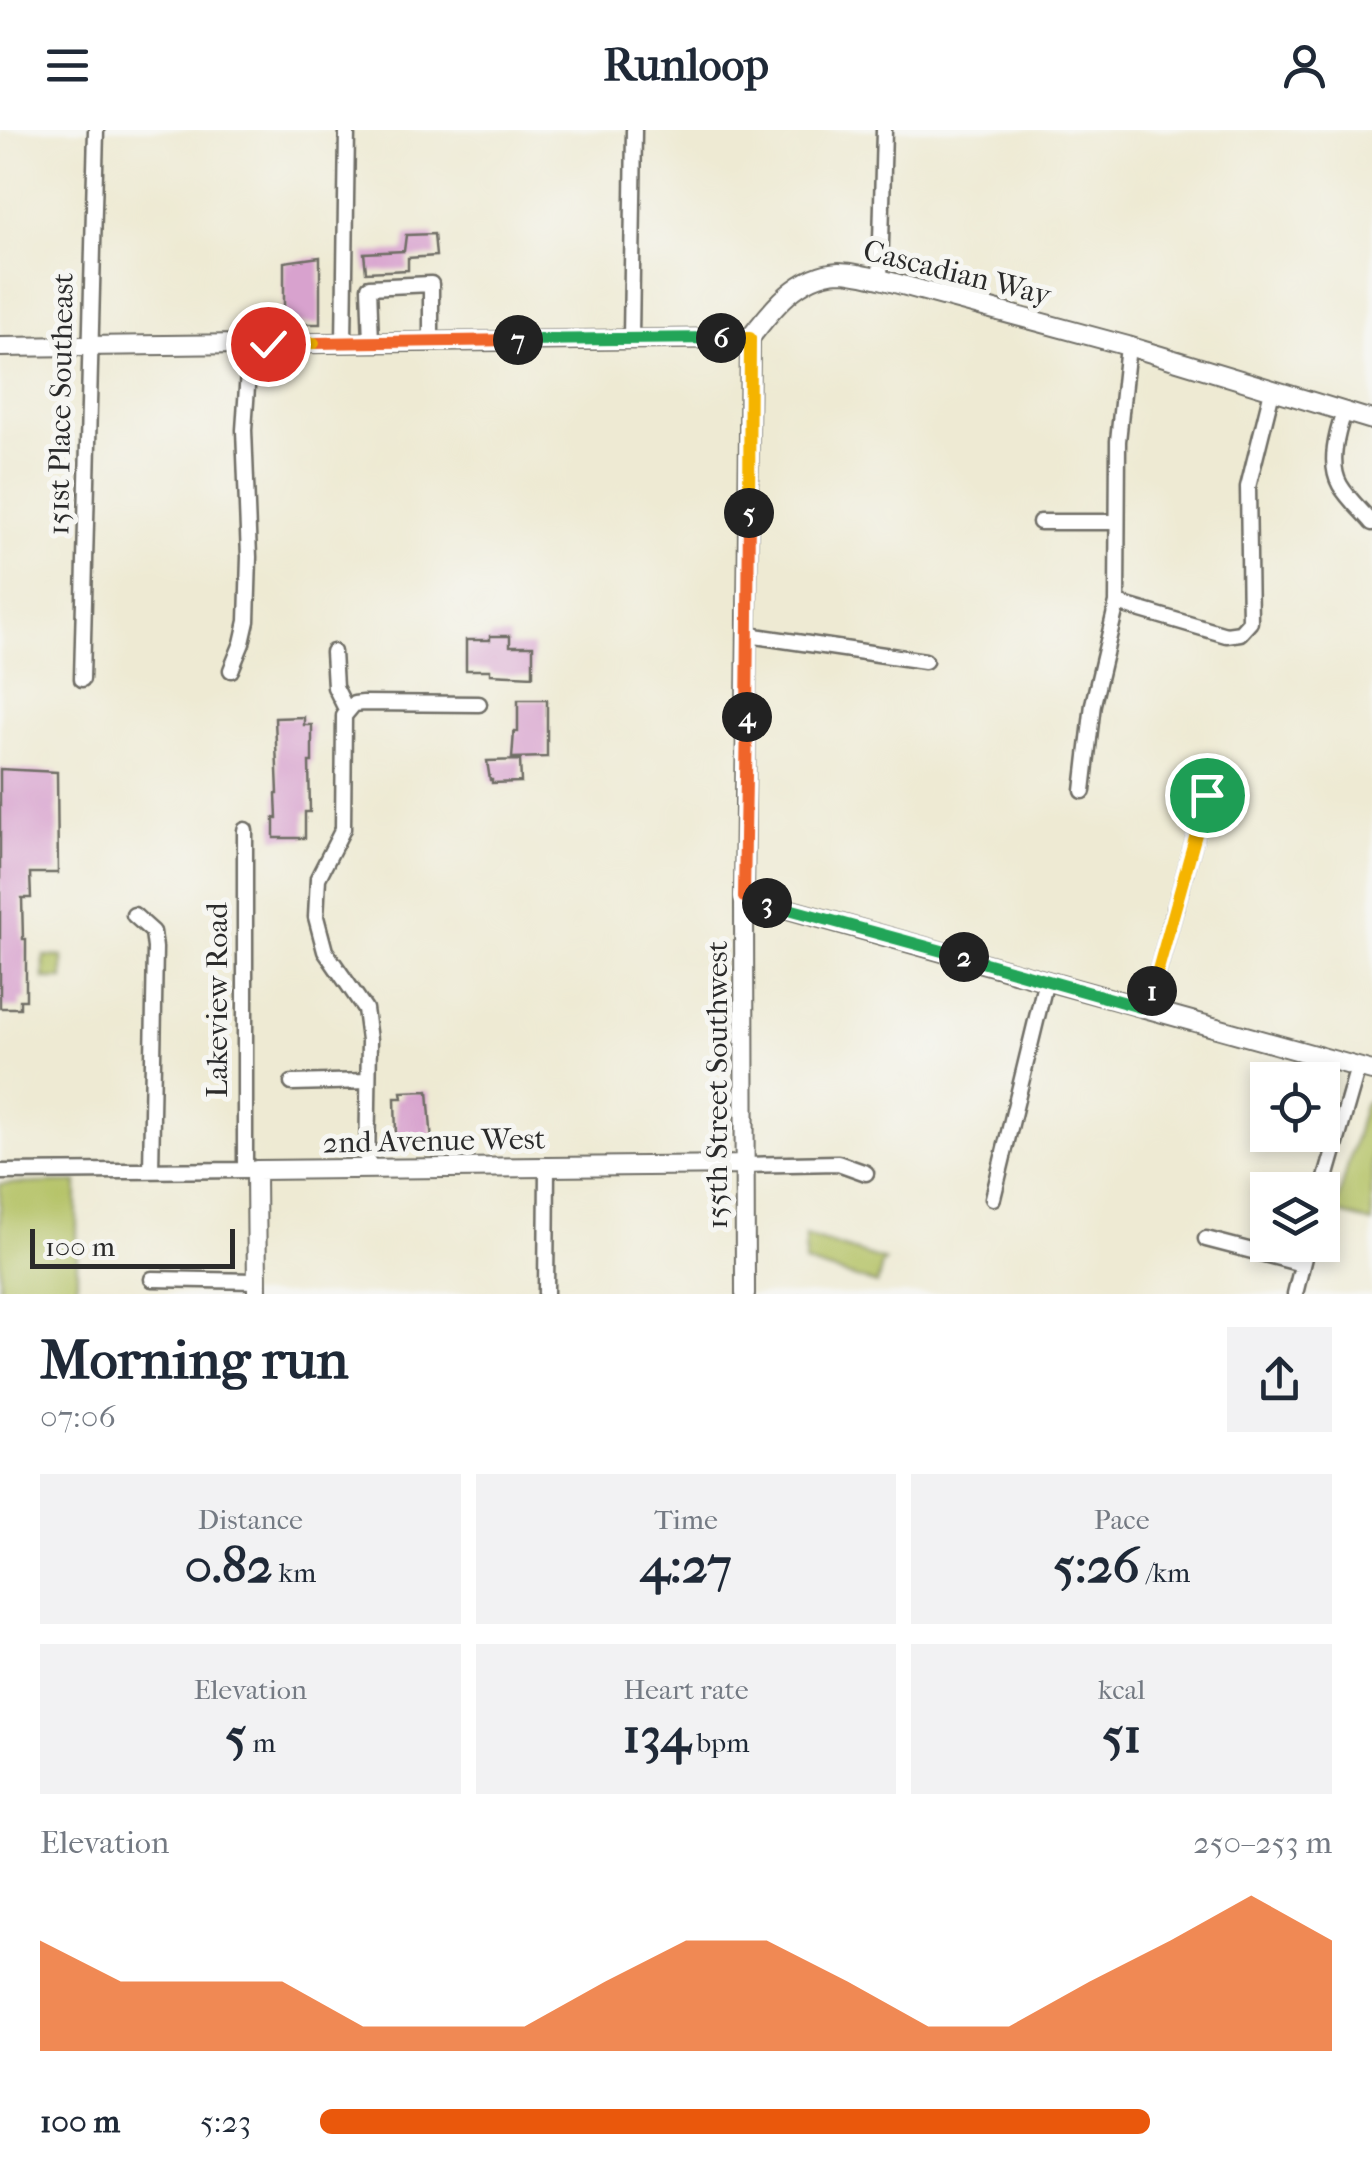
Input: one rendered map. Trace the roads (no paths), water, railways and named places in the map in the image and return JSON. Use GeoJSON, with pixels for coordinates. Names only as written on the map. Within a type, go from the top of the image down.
{"type":"FeatureCollection","features":[{"type":"Feature","properties":{"kind":"street","name":"151st Place Southeast"},"geometry":{"type":"LineString","coordinates":[[82,679],[96,130]]}},
{"type":"Feature","properties":{"kind":"street"},"geometry":{"type":"LineString","coordinates":[[344,343],[348,130]]}},
{"type":"Feature","properties":{"kind":"street"},"geometry":{"type":"LineString","coordinates":[[631,338],[634,130]]}},
{"type":"Feature","properties":{"kind":"street"},"geometry":{"type":"LineString","coordinates":[[880,278],[884,130]]}},
{"type":"Feature","properties":{"kind":"street","name":"Cascadian Way"},"geometry":{"type":"LineString","coordinates":[[750,338],[776,304],[798,286],[842,272],[880,278],[1128,346],[1372,420]]}},
{"type":"Feature","properties":{"kind":"street"},"geometry":{"type":"LineString","coordinates":[[371,342],[370,287],[431,284],[431,342]]}},
{"type":"Feature","properties":{"kind":"street"},"geometry":{"type":"LineString","coordinates":[[0,347],[750,338]]}},
{"type":"Feature","properties":{"kind":"street","name":"155th Street Southwest"},"geometry":{"type":"LineString","coordinates":[[744,1294],[750,338]]}},
{"type":"Feature","properties":{"kind":"street"},"geometry":{"type":"LineString","coordinates":[[231,670],[242,644],[246,620],[249,557],[244,430],[250,344]]}},
{"type":"Feature","properties":{"kind":"street"},"geometry":{"type":"LineString","coordinates":[[1083,792],[1093,704],[1117,604],[1118,441],[1128,346]]}},
{"type":"Feature","properties":{"kind":"street"},"geometry":{"type":"LineString","coordinates":[[1117,604],[1226,634],[1240,632],[1250,622],[1248,487],[1272,390]]}},
{"type":"Feature","properties":{"kind":"street"},"geometry":{"type":"LineString","coordinates":[[1344,412],[1335,470],[1342,489],[1372,523]]}},
{"type":"Feature","properties":{"kind":"street"},"geometry":{"type":"LineString","coordinates":[[1040,522],[1117,522]]}},
{"type":"Feature","properties":{"kind":"street"},"geometry":{"type":"LineString","coordinates":[[748,635],[925,661]]}},
{"type":"Feature","properties":{"kind":"street"},"geometry":{"type":"LineString","coordinates":[[333,652],[332,674],[346,710]]}},
{"type":"Feature","properties":{"kind":"street"},"geometry":{"type":"LineString","coordinates":[[367,1169],[369,1040],[365,1009],[326,951],[316,917],[318,878],[343,829],[344,716],[354,704],[363,703],[479,704]]}},
{"type":"Feature","properties":{"kind":"street"},"geometry":{"type":"LineString","coordinates":[[1140,1007],[1151,995],[1207,795]]}},
{"type":"Feature","properties":{"kind":"street","name":"Lakeview Road"},"geometry":{"type":"LineString","coordinates":[[245,830],[250,1170],[257,1288]]}},
{"type":"Feature","properties":{"kind":"street"},"geometry":{"type":"LineString","coordinates":[[744,897],[1365,1068],[1329,1172]]}},
{"type":"Feature","properties":{"kind":"street"},"geometry":{"type":"LineString","coordinates":[[134,915],[153,932],[155,948],[150,1170]]}},
{"type":"Feature","properties":{"kind":"street"},"geometry":{"type":"LineString","coordinates":[[992,1198],[1046,980]]}},
{"type":"Feature","properties":{"kind":"street"},"geometry":{"type":"LineString","coordinates":[[292,1083],[368,1081]]}},
{"type":"Feature","properties":{"kind":"street","name":"2nd Avenue West"},"geometry":{"type":"LineString","coordinates":[[0,1172],[838,1163],[866,1174]]}},
{"type":"Feature","properties":{"kind":"street"},"geometry":{"type":"LineString","coordinates":[[546,1294],[548,1168]]}},
{"type":"Feature","properties":{"kind":"street"},"geometry":{"type":"LineString","coordinates":[[1206,1239],[1302,1264],[1294,1294]]}},
{"type":"Feature","properties":{"kind":"street"},"geometry":{"type":"LineString","coordinates":[[152,1280],[257,1288]]}}]}
